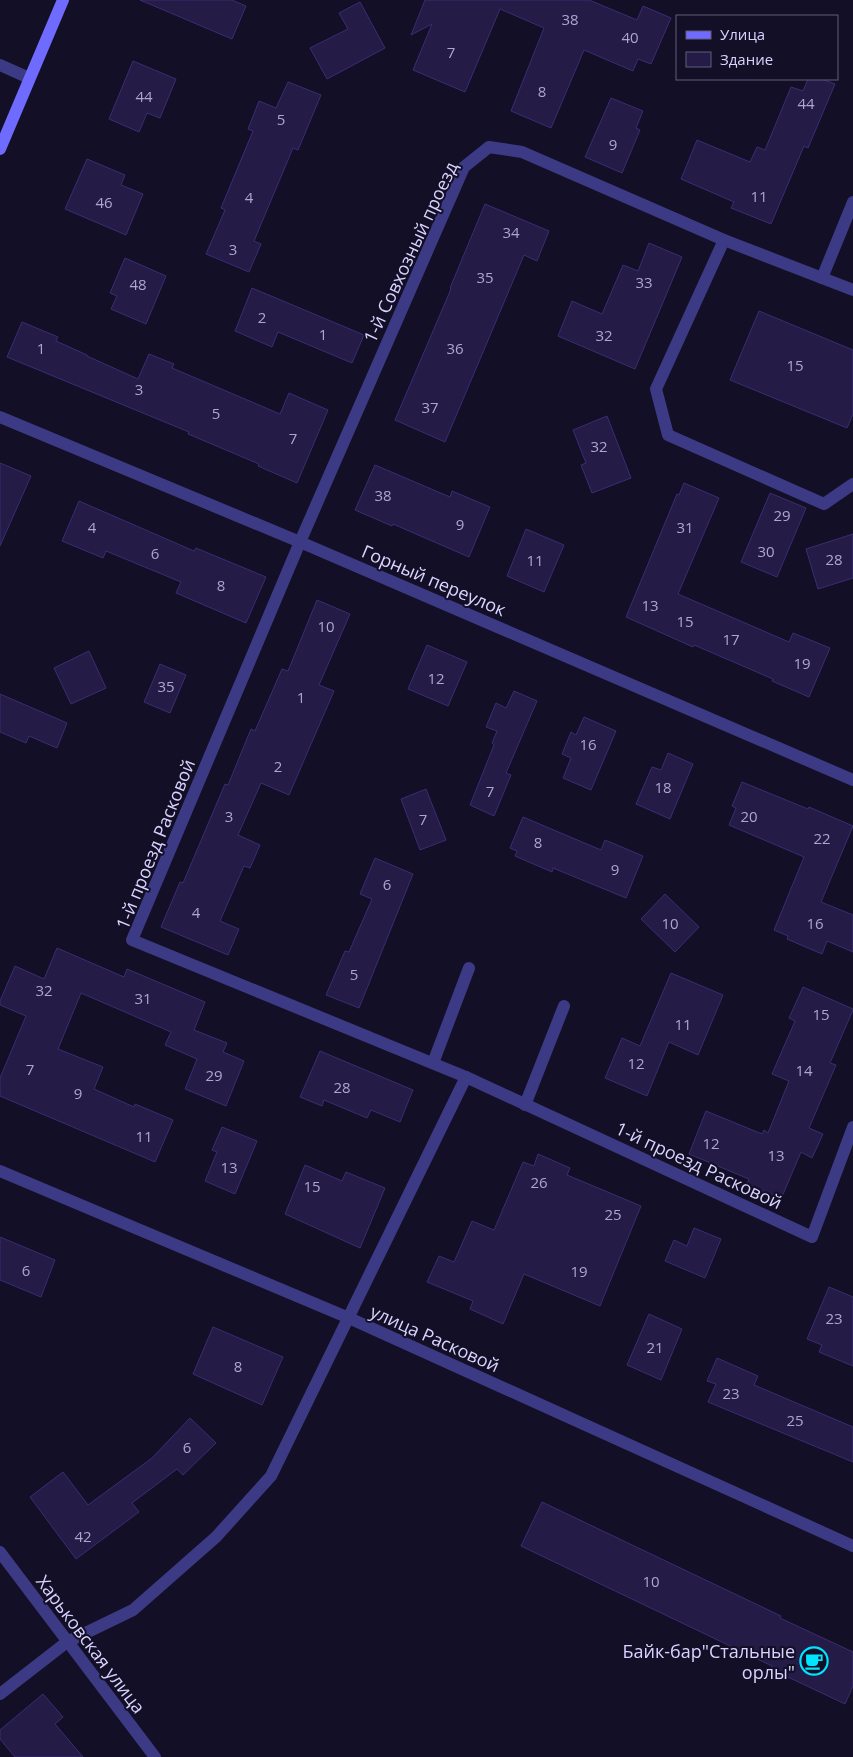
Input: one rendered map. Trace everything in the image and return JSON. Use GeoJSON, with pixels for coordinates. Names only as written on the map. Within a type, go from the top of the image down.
{"type":"FeatureCollection","features":[{"type":"Feature","properties":{"kind":"main road"},"geometry":{"type":"LineString","coordinates":[[0,149],[63,0]]}},
{"type":"Feature","properties":{"kind":"street"},"geometry":{"type":"LineString","coordinates":[[0,65],[29,78]]}},
{"type":"Feature","properties":{"kind":"street","name":"1-й Совхозный проезд"},"geometry":{"type":"LineString","coordinates":[[300,542],[464,167],[488,147],[522,152],[724,240],[853,290]]}},
{"type":"Feature","properties":{"kind":"street"},"geometry":{"type":"LineString","coordinates":[[822,278],[853,202]]}},
{"type":"Feature","properties":{"kind":"street"},"geometry":{"type":"LineString","coordinates":[[724,240],[656,389],[668,435],[824,504],[853,484]]}},
{"type":"Feature","properties":{"kind":"street","name":"Горный переулок"},"geometry":{"type":"LineString","coordinates":[[0,417],[300,542],[853,780]]}},
{"type":"Feature","properties":{"kind":"street","name":"1-й проезд Расковой"},"geometry":{"type":"LineString","coordinates":[[300,542],[132,940],[466,1077],[812,1236],[853,1127]]}},
{"type":"Feature","properties":{"kind":"street"},"geometry":{"type":"LineString","coordinates":[[433,1063],[469,968]]}},
{"type":"Feature","properties":{"kind":"street"},"geometry":{"type":"LineString","coordinates":[[525,1104],[564,1006]]}},
{"type":"Feature","properties":{"kind":"street"},"geometry":{"type":"LineString","coordinates":[[0,1694],[67,1642],[133,1610],[216,1537],[271,1476],[466,1077]]}},
{"type":"Feature","properties":{"kind":"street","name":"улица Расковой"},"geometry":{"type":"LineString","coordinates":[[0,1171],[349,1318],[853,1546]]}},
{"type":"Feature","properties":{"kind":"street","name":"Харьковская улица"},"geometry":{"type":"LineString","coordinates":[[0,1552],[155,1757]]}},
{"type":"Feature","properties":{"kind":"building"},"geometry":{"type":"Polygon","coordinates":[[[140,0],[232,0],[246,6],[232,39],[140,0]]]}},
{"type":"Feature","properties":{"kind":"building"},"geometry":{"type":"Polygon","coordinates":[[[425,0],[589,0],[637,20],[643,6],[671,18],[651,64],[638,59],[633,71],[584,50],[551,128],[511,111],[544,28],[500,9],[465,92],[413,70],[432,24],[411,35],[425,0]]]}},
{"type":"Feature","properties":{"kind":"building"},"geometry":{"type":"Polygon","coordinates":[[[360,2],[385,48],[327,79],[310,48],[348,29],[339,13],[360,2]]]}},
{"type":"Feature","properties":{"kind":"building"},"geometry":{"type":"Polygon","coordinates":[[[133,61],[176,79],[160,118],[147,113],[139,132],[109,119],[133,61]]]}},
{"type":"Feature","properties":{"kind":"building"},"geometry":{"type":"Polygon","coordinates":[[[808,80],[825,80],[835,84],[808,148],[804,146],[771,224],[731,208],[734,202],[681,179],[697,140],[750,162],[757,147],[765,150],[791,87],[803,91],[808,80]]]}},
{"type":"Feature","properties":{"kind":"building"},"geometry":{"type":"Polygon","coordinates":[[[288,82],[321,95],[298,150],[293,148],[254,241],[261,244],[249,272],[206,254],[225,210],[221,208],[253,131],[248,129],[259,101],[276,108],[288,82]]]}},
{"type":"Feature","properties":{"kind":"building"},"geometry":{"type":"Polygon","coordinates":[[[611,98],[643,111],[636,128],[640,130],[622,173],[585,157],[611,98]]]}},
{"type":"Feature","properties":{"kind":"building"},"geometry":{"type":"Polygon","coordinates":[[[87,159],[125,175],[121,185],[143,194],[126,235],[65,209],[87,159]]]}},
{"type":"Feature","properties":{"kind":"building"},"geometry":{"type":"Polygon","coordinates":[[[485,204],[549,231],[537,261],[524,255],[445,442],[395,420],[485,204]]]}},
{"type":"Feature","properties":{"kind":"building"},"geometry":{"type":"Polygon","coordinates":[[[649,243],[682,257],[635,369],[558,336],[572,301],[602,314],[623,265],[638,271],[649,243]]]}},
{"type":"Feature","properties":{"kind":"building"},"geometry":{"type":"Polygon","coordinates":[[[125,258],[166,276],[146,324],[111,309],[117,296],[110,293],[125,258]]]}},
{"type":"Feature","properties":{"kind":"building"},"geometry":{"type":"Polygon","coordinates":[[[252,288],[364,335],[352,363],[278,332],[272,347],[235,331],[252,288]]]}},
{"type":"Feature","properties":{"kind":"building"},"geometry":{"type":"Polygon","coordinates":[[[759,311],[853,350],[853,414],[847,428],[730,380],[759,311]]]}},
{"type":"Feature","properties":{"kind":"building"},"geometry":{"type":"Polygon","coordinates":[[[22,322],[58,337],[56,341],[138,379],[149,354],[174,364],[172,368],[280,414],[289,393],[328,410],[297,483],[258,466],[259,464],[188,434],[189,432],[7,357],[22,322]]]}},
{"type":"Feature","properties":{"kind":"building"},"geometry":{"type":"Polygon","coordinates":[[[607,416],[631,478],[592,493],[581,465],[586,463],[573,430],[607,416]]]}},
{"type":"Feature","properties":{"kind":"building"},"geometry":{"type":"Polygon","coordinates":[[[0,463],[31,476],[0,546],[0,463]]]}},
{"type":"Feature","properties":{"kind":"building"},"geometry":{"type":"Polygon","coordinates":[[[375,465],[450,497],[452,491],[490,507],[469,557],[393,524],[392,526],[355,510],[375,465]]]}},
{"type":"Feature","properties":{"kind":"building"},"geometry":{"type":"Polygon","coordinates":[[[684,483],[719,498],[678,594],[789,642],[793,633],[830,648],[809,697],[772,681],[773,679],[694,645],[693,647],[626,617],[677,494],[679,495],[684,483]]]}},
{"type":"Feature","properties":{"kind":"building"},"geometry":{"type":"Polygon","coordinates":[[[770,493],[806,508],[777,577],[741,562],[770,493]]]}},
{"type":"Feature","properties":{"kind":"building"},"geometry":{"type":"Polygon","coordinates":[[[79,501],[194,551],[196,548],[266,577],[246,623],[176,593],[181,582],[106,551],[103,558],[62,541],[79,501]]]}},
{"type":"Feature","properties":{"kind":"building"},"geometry":{"type":"Polygon","coordinates":[[[526,529],[564,545],[544,592],[507,576],[526,529]]]}},
{"type":"Feature","properties":{"kind":"building"},"geometry":{"type":"Polygon","coordinates":[[[853,534],[853,578],[818,589],[806,549],[853,534]]]}},
{"type":"Feature","properties":{"kind":"building"},"geometry":{"type":"Polygon","coordinates":[[[317,600],[350,614],[319,685],[334,691],[289,795],[261,783],[238,835],[260,845],[250,868],[244,866],[220,921],[239,929],[228,955],[161,927],[180,882],[183,883],[225,784],[228,785],[251,729],[255,731],[282,669],[288,671],[317,600]]]}},
{"type":"Feature","properties":{"kind":"building"},"geometry":{"type":"Polygon","coordinates":[[[427,645],[467,662],[448,706],[408,689],[427,645]]]}},
{"type":"Feature","properties":{"kind":"building"},"geometry":{"type":"Polygon","coordinates":[[[89,651],[106,688],[71,704],[54,668],[89,651]]]}},
{"type":"Feature","properties":{"kind":"building"},"geometry":{"type":"Polygon","coordinates":[[[160,664],[186,675],[170,713],[144,702],[160,664]]]}},
{"type":"Feature","properties":{"kind":"building"},"geometry":{"type":"Polygon","coordinates":[[[514,691],[537,701],[506,773],[511,775],[494,816],[470,805],[494,745],[492,743],[497,731],[486,727],[496,703],[506,708],[514,691]]]}},
{"type":"Feature","properties":{"kind":"building"},"geometry":{"type":"Polygon","coordinates":[[[0,694],[67,723],[57,748],[29,736],[26,743],[0,732],[0,694]]]}},
{"type":"Feature","properties":{"kind":"building"},"geometry":{"type":"Polygon","coordinates":[[[584,717],[616,731],[591,790],[563,778],[571,758],[562,754],[571,732],[576,735],[584,717]]]}},
{"type":"Feature","properties":{"kind":"building"},"geometry":{"type":"Polygon","coordinates":[[[668,753],[693,764],[670,819],[636,804],[652,767],[661,770],[668,753]]]}},
{"type":"Feature","properties":{"kind":"building"},"geometry":{"type":"Polygon","coordinates":[[[742,782],[853,826],[821,902],[853,915],[853,952],[827,941],[822,954],[787,939],[788,936],[774,930],[804,857],[729,825],[736,808],[732,806],[742,782]]]}},
{"type":"Feature","properties":{"kind":"building"},"geometry":{"type":"Polygon","coordinates":[[[426,789],[446,840],[420,850],[401,799],[426,789]]]}},
{"type":"Feature","properties":{"kind":"building"},"geometry":{"type":"Polygon","coordinates":[[[523,817],[601,850],[605,840],[643,856],[626,898],[553,868],[552,872],[515,856],[517,851],[510,848],[523,817]]]}},
{"type":"Feature","properties":{"kind":"building"},"geometry":{"type":"Polygon","coordinates":[[[375,858],[413,874],[359,1008],[326,995],[345,951],[349,952],[372,899],[360,894],[375,858]]]}},
{"type":"Feature","properties":{"kind":"building"},"geometry":{"type":"Polygon","coordinates":[[[665,894],[699,927],[675,952],[641,919],[665,894]]]}},
{"type":"Feature","properties":{"kind":"building"},"geometry":{"type":"Polygon","coordinates":[[[57,948],[124,977],[127,969],[205,1002],[194,1030],[227,1043],[223,1052],[244,1061],[226,1106],[185,1089],[197,1059],[165,1045],[171,1032],[81,993],[58,1049],[103,1067],[94,1089],[134,1107],[135,1104],[173,1120],[155,1162],[0,1096],[0,1078],[26,1016],[0,1005],[0,1001],[15,966],[44,979],[57,948]]]}},
{"type":"Feature","properties":{"kind":"building"},"geometry":{"type":"Polygon","coordinates":[[[671,973],[723,995],[698,1055],[669,1042],[647,1096],[605,1078],[622,1038],[640,1046],[671,973]]]}},
{"type":"Feature","properties":{"kind":"building"},"geometry":{"type":"Polygon","coordinates":[[[803,987],[853,1010],[830,1063],[836,1065],[809,1128],[823,1134],[812,1158],[801,1152],[781,1199],[747,1184],[749,1179],[689,1154],[706,1111],[762,1134],[764,1130],[768,1133],[789,1081],[772,1074],[795,1021],[789,1018],[803,987]]]}},
{"type":"Feature","properties":{"kind":"building"},"geometry":{"type":"Polygon","coordinates":[[[320,1051],[413,1090],[400,1122],[371,1110],[367,1118],[324,1100],[322,1106],[300,1097],[320,1051]]]}},
{"type":"Feature","properties":{"kind":"building"},"geometry":{"type":"Polygon","coordinates":[[[222,1127],[257,1141],[235,1194],[205,1181],[217,1152],[212,1150],[222,1127]]]}},
{"type":"Feature","properties":{"kind":"building"},"geometry":{"type":"Polygon","coordinates":[[[538,1154],[570,1168],[567,1175],[641,1206],[600,1306],[524,1274],[503,1324],[470,1309],[473,1301],[427,1282],[439,1256],[454,1262],[472,1221],[494,1230],[523,1162],[534,1166],[538,1154]]]}},
{"type":"Feature","properties":{"kind":"building"},"geometry":{"type":"Polygon","coordinates":[[[305,1165],[342,1181],[346,1172],[385,1188],[360,1248],[285,1214],[305,1165]]]}},
{"type":"Feature","properties":{"kind":"building"},"geometry":{"type":"Polygon","coordinates":[[[694,1228],[721,1239],[705,1278],[665,1261],[674,1240],[687,1246],[694,1228]]]}},
{"type":"Feature","properties":{"kind":"building"},"geometry":{"type":"Polygon","coordinates":[[[0,1237],[55,1260],[41,1297],[0,1280],[0,1237]]]}},
{"type":"Feature","properties":{"kind":"building"},"geometry":{"type":"Polygon","coordinates":[[[829,1287],[853,1297],[853,1366],[819,1352],[822,1345],[807,1339],[829,1287]]]}},
{"type":"Feature","properties":{"kind":"building"},"geometry":{"type":"Polygon","coordinates":[[[649,1314],[682,1329],[661,1380],[627,1365],[649,1314]]]}},
{"type":"Feature","properties":{"kind":"building"},"geometry":{"type":"Polygon","coordinates":[[[213,1327],[283,1357],[262,1405],[193,1374],[213,1327]]]}},
{"type":"Feature","properties":{"kind":"building"},"geometry":{"type":"Polygon","coordinates":[[[717,1358],[758,1376],[754,1385],[853,1427],[853,1462],[708,1402],[716,1384],[707,1381],[717,1358]]]}},
{"type":"Feature","properties":{"kind":"building"},"geometry":{"type":"Polygon","coordinates":[[[190,1418],[216,1443],[183,1475],[177,1469],[132,1503],[139,1512],[76,1559],[30,1497],[63,1472],[88,1505],[152,1458],[190,1418]]]}},
{"type":"Feature","properties":{"kind":"building"},"geometry":{"type":"Polygon","coordinates":[[[542,1502],[853,1652],[853,1686],[845,1704],[771,1669],[772,1666],[521,1546],[542,1502]]]}},
{"type":"Feature","properties":{"kind":"building"},"geometry":{"type":"Polygon","coordinates":[[[43,1694],[63,1717],[55,1724],[83,1757],[15,1757],[0,1739],[0,1730],[43,1694]]]}},
{"type":"Feature","properties":{"kind":"place","name":"Байк-бар\"Стальные орлы\""},"geometry":{"type":"Point","coordinates":[814,1661]}}]}
